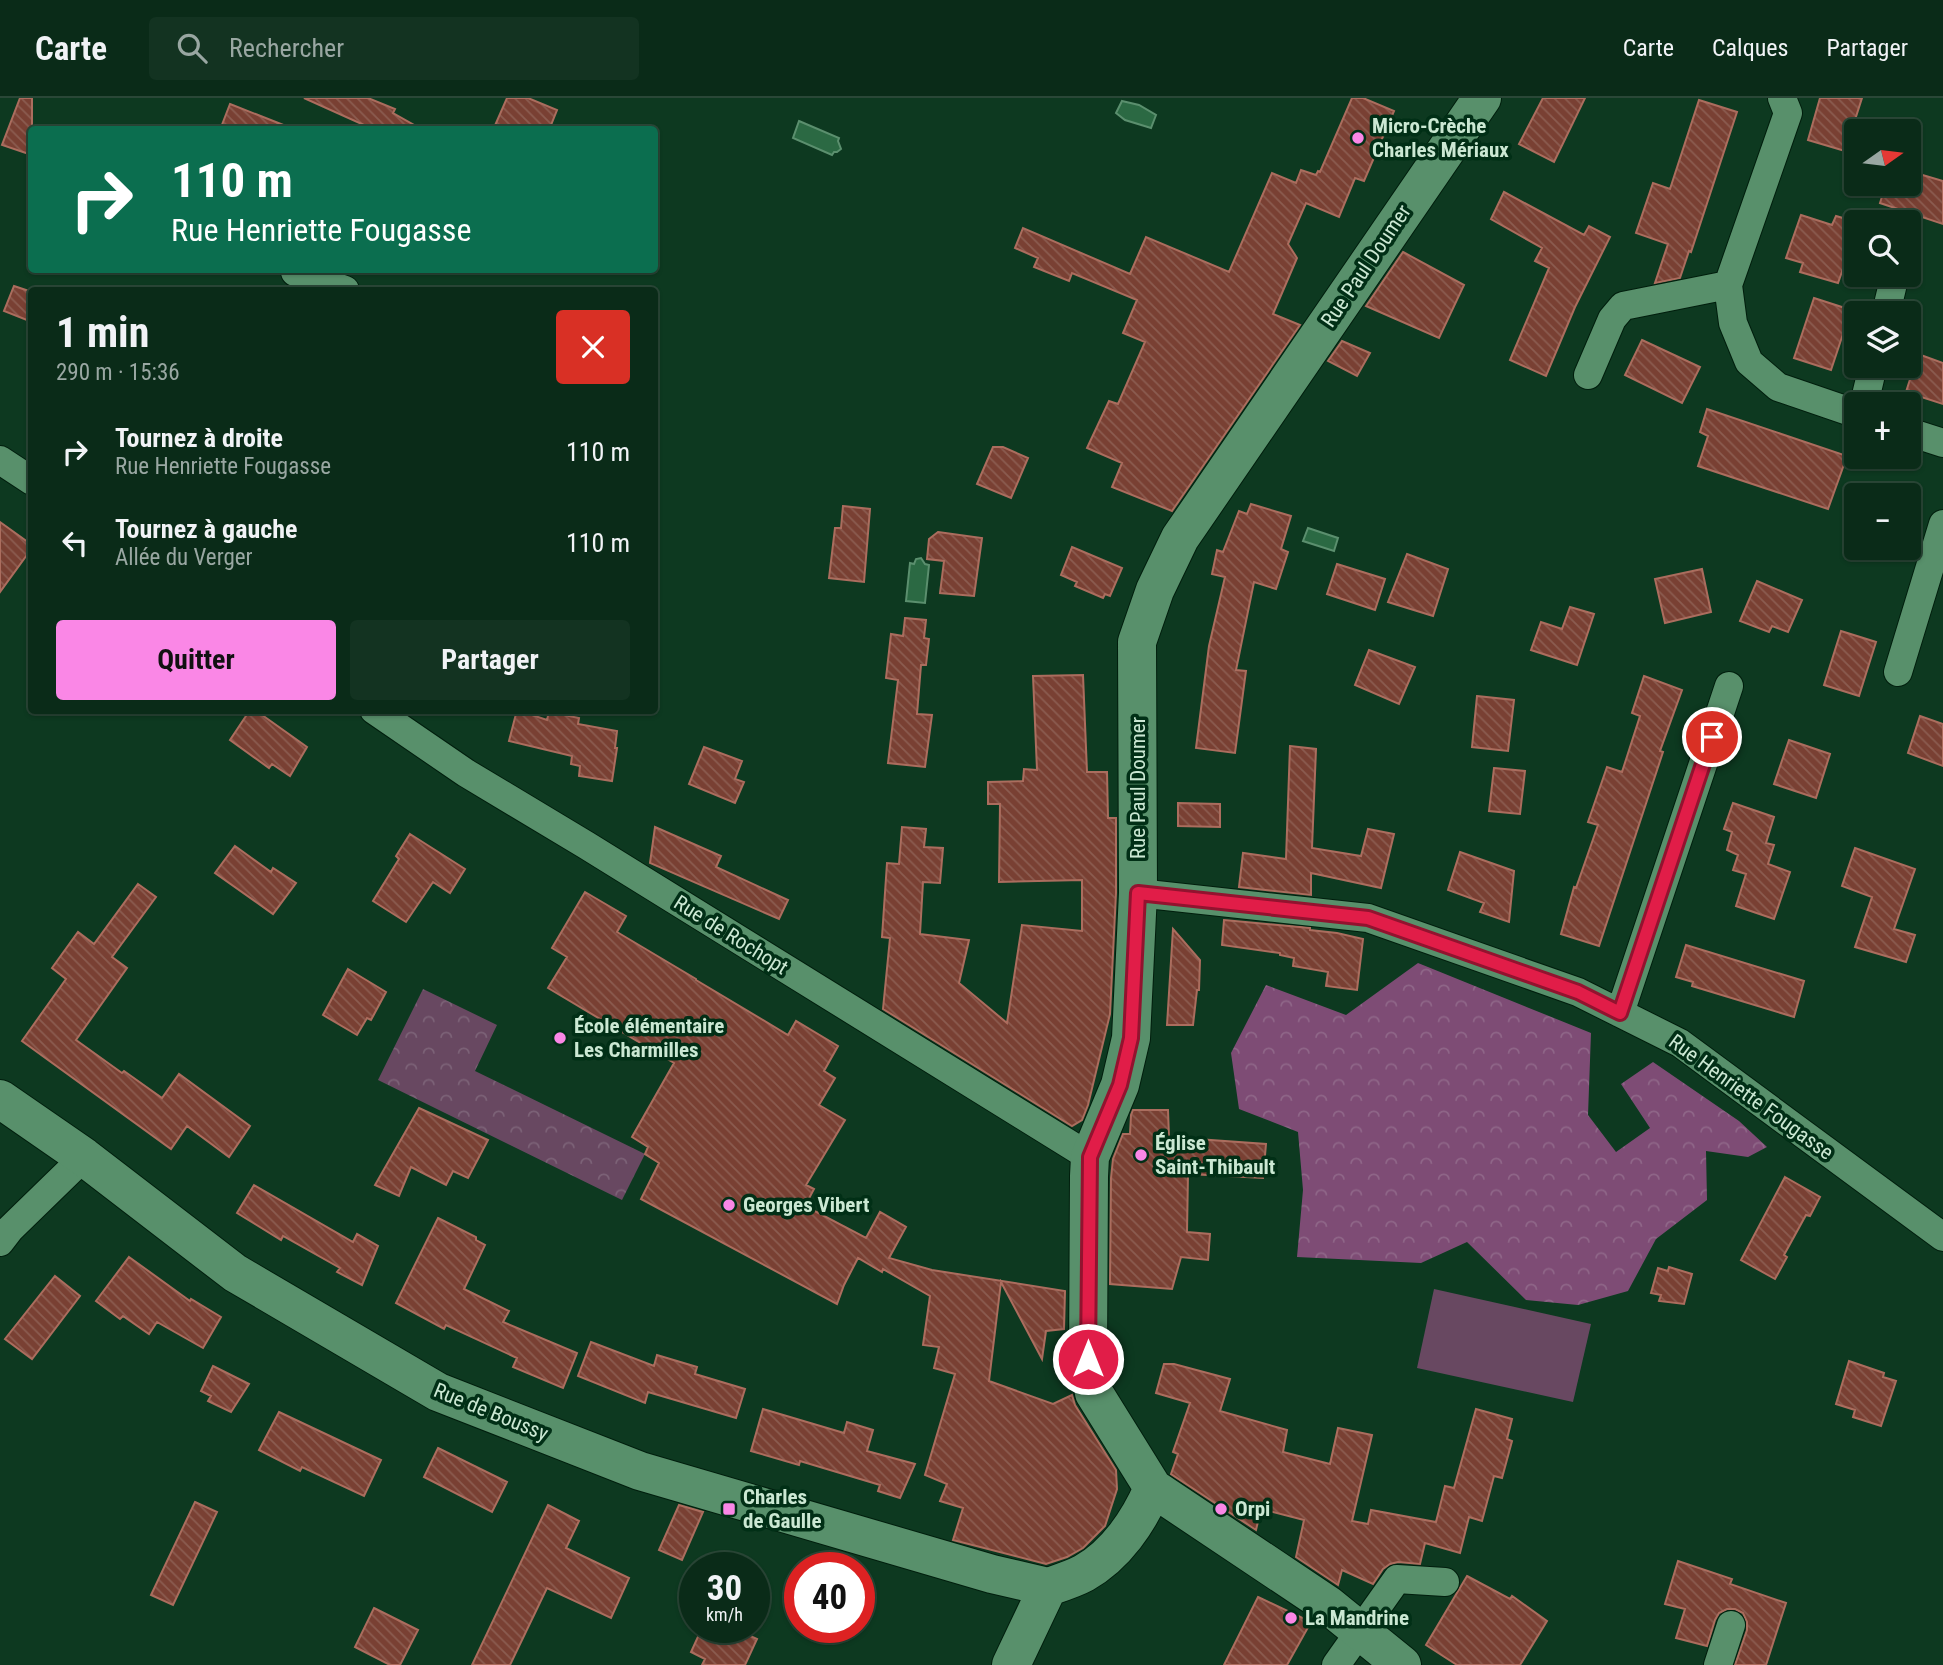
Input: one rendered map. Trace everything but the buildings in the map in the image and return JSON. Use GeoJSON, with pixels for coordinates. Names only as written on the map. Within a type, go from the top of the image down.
{"type":"FeatureCollection","features":[{"type":"Feature","properties":{"kind":"street","name":"Rue Paul Doumer"},"geometry":{"type":"LineString","coordinates":[[1153,1489],[1094,1393],[1088,1359],[1090,1157],[1120,1085],[1131,1038],[1138,893],[1137,642],[1155,590],[1180,538],[1482,98]]}},
{"type":"Feature","properties":{"kind":"street"},"geometry":{"type":"LineString","coordinates":[[1782,98],[1788,113],[1728,285],[1733,323],[1749,362],[1778,387],[1844,410]]}},
{"type":"Feature","properties":{"kind":"street"},"geometry":{"type":"LineString","coordinates":[[298,273],[337,287]]}},
{"type":"Feature","properties":{"kind":"street"},"geometry":{"type":"LineString","coordinates":[[1588,375],[1612,319],[1623,306],[1728,285]]}},
{"type":"Feature","properties":{"kind":"street"},"geometry":{"type":"LineString","coordinates":[[1921,436],[1943,443]]}},
{"type":"Feature","properties":{"kind":"street"},"geometry":{"type":"LineString","coordinates":[[0,460],[28,478]]}},
{"type":"Feature","properties":{"kind":"street"},"geometry":{"type":"LineString","coordinates":[[1898,672],[1943,524]]}},
{"type":"Feature","properties":{"kind":"street"},"geometry":{"type":"LineString","coordinates":[[1620,1013],[1729,686]]}},
{"type":"Feature","properties":{"kind":"street","name":"Rue de Rochopt"},"geometry":{"type":"LineString","coordinates":[[380,714],[466,773],[1090,1157]]}},
{"type":"Feature","properties":{"kind":"street","name":"Rue Henriette Fougasse"},"geometry":{"type":"LineString","coordinates":[[1138,893],[1368,918],[1578,992],[1680,1043],[1943,1237]]}},
{"type":"Feature","properties":{"kind":"street","name":"Rue de Boussy"},"geometry":{"type":"LineString","coordinates":[[0,1099],[84,1157],[235,1273],[438,1392],[640,1471],[992,1574],[1048,1587]]}},
{"type":"Feature","properties":{"kind":"street"},"geometry":{"type":"LineString","coordinates":[[0,1241],[84,1157]]}},
{"type":"Feature","properties":{"kind":"street"},"geometry":{"type":"LineString","coordinates":[[1011,1665],[1048,1587],[1083,1573],[1107,1557],[1143,1511],[1153,1489],[1328,1605],[1402,1665]]}},
{"type":"Feature","properties":{"kind":"street"},"geometry":{"type":"LineString","coordinates":[[1336,1665],[1397,1579],[1445,1582]]}},
{"type":"Feature","properties":{"kind":"street"},"geometry":{"type":"LineString","coordinates":[[1718,1665],[1731,1625]]}},
{"type":"Feature","properties":{"kind":"green space"},"geometry":{"type":"Polygon","coordinates":[[[1418,963],[1591,1033],[1588,1115],[1616,1152],[1650,1128],[1621,1084],[1653,1062],[1739,1121],[1767,1147],[1748,1157],[1706,1151],[1707,1200],[1656,1239],[1628,1291],[1578,1305],[1526,1300],[1467,1242],[1421,1263],[1297,1257],[1303,1190],[1298,1132],[1239,1109],[1231,1053],[1266,985],[1346,1015],[1418,963]]]}},
{"type":"Feature","properties":{"kind":"green space"},"geometry":{"type":"Polygon","coordinates":[[[423,989],[497,1025],[475,1071],[645,1154],[622,1200],[378,1080],[423,989]]]}},
{"type":"Feature","properties":{"kind":"green space"},"geometry":{"type":"Polygon","coordinates":[[[1434,1289],[1591,1324],[1573,1402],[1417,1368],[1434,1289]]]}},
{"type":"Feature","properties":{"kind":"shaded area"},"geometry":{"type":"Polygon","coordinates":[[[1122,101],[1139,105],[1156,115],[1151,128],[1125,120],[1116,113],[1122,101]]]}},
{"type":"Feature","properties":{"kind":"shaded area"},"geometry":{"type":"Polygon","coordinates":[[[799,121],[839,138],[841,149],[832,155],[793,138],[799,121]]]}},
{"type":"Feature","properties":{"kind":"shaded area"},"geometry":{"type":"Polygon","coordinates":[[[1308,528],[1338,538],[1334,551],[1303,541],[1308,528]]]}},
{"type":"Feature","properties":{"kind":"shaded area"},"geometry":{"type":"Polygon","coordinates":[[[921,558],[929,565],[925,603],[906,601],[910,563],[914,564],[916,559],[921,558]]]}},
{"type":"Feature","properties":{"kind":"place","name":"Micro-Crèche Charles Mériaux"},"geometry":{"type":"Point","coordinates":[1358,138]}},
{"type":"Feature","properties":{"kind":"place","name":"École élémentaire Les Charmilles"},"geometry":{"type":"Point","coordinates":[560,1038]}},
{"type":"Feature","properties":{"kind":"place","name":"Église Saint-Thibault"},"geometry":{"type":"Point","coordinates":[1141,1155]}},
{"type":"Feature","properties":{"kind":"place","name":"Georges Vibert"},"geometry":{"type":"Point","coordinates":[729,1205]}},
{"type":"Feature","properties":{"kind":"place","name":"Charles de Gaulle"},"geometry":{"type":"Point","coordinates":[729,1509]}},
{"type":"Feature","properties":{"kind":"place","name":"Orpi"},"geometry":{"type":"Point","coordinates":[1221,1509]}},
{"type":"Feature","properties":{"kind":"place","name":"La Mandrine"},"geometry":{"type":"Point","coordinates":[1291,1618]}},
{"type":"Feature","properties":{"kind":"route"},"geometry":{"type":"LineString","coordinates":[[1088,1359],[1090,1157],[1120,1085],[1131,1038],[1138,893],[1368,918],[1578,992],[1620,1013],[1712,737]]}}]}
